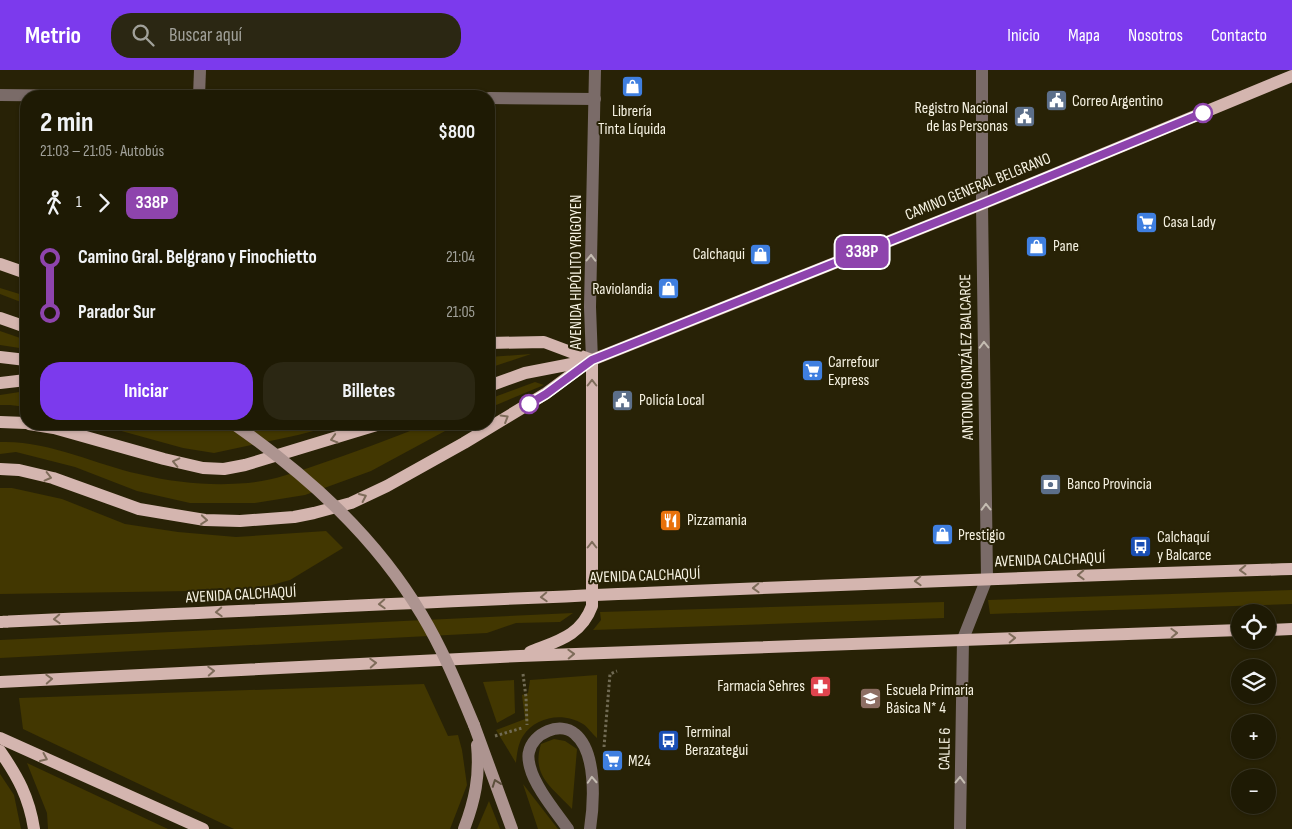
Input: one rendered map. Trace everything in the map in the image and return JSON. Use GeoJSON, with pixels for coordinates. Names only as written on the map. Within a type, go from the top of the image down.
{"type":"FeatureCollection","features":[{"type":"Feature","properties":{"kind":"main road","name":"CAMINO GENERAL BELGRANO"},"geometry":{"type":"LineString","coordinates":[[495,384],[525,373],[592,360],[982,204],[1292,76]]}},
{"type":"Feature","properties":{"kind":"main road"},"geometry":{"type":"LineString","coordinates":[[0,264],[20,271]]}},
{"type":"Feature","properties":{"kind":"main road"},"geometry":{"type":"LineString","coordinates":[[0,318],[20,325]]}},
{"type":"Feature","properties":{"kind":"main road"},"geometry":{"type":"LineString","coordinates":[[495,343],[544,342],[592,360]]}},
{"type":"Feature","properties":{"kind":"main road"},"geometry":{"type":"LineString","coordinates":[[0,357],[20,359]]}},
{"type":"Feature","properties":{"kind":"main road","name":"CAMINO GENERAL BELGRANO"},"geometry":{"type":"LineString","coordinates":[[495,424],[546,394],[592,360]]}},
{"type":"Feature","properties":{"kind":"main road","name":"AVENIDA HIPÓLITO YRIGOYEN"},"geometry":{"type":"LineString","coordinates":[[520,656],[572,634],[582,626],[592,606],[592,360]]}},
{"type":"Feature","properties":{"kind":"main road"},"geometry":{"type":"LineString","coordinates":[[0,383],[20,381]]}},
{"type":"Feature","properties":{"kind":"main road"},"geometry":{"type":"LineString","coordinates":[[0,422],[20,423]]}},
{"type":"Feature","properties":{"kind":"main road"},"geometry":{"type":"LineString","coordinates":[[61,430],[188,465],[224,469],[245,465],[360,430]]}},
{"type":"Feature","properties":{"kind":"main road"},"geometry":{"type":"LineString","coordinates":[[242,430],[306,478],[340,509],[367,539],[421,614],[442,652],[474,725],[512,829]]}},
{"type":"Feature","properties":{"kind":"main road","name":"CAMINO GENERAL BELGRANO"},"geometry":{"type":"LineString","coordinates":[[0,469],[19,470],[53,478],[140,509],[205,520],[249,520],[314,513],[351,503],[396,481],[484,430]]}},
{"type":"Feature","properties":{"kind":"main road","name":"AVENIDA CALCHAQUÍ"},"geometry":{"type":"LineString","coordinates":[[0,622],[593,594],[1292,568]]}},
{"type":"Feature","properties":{"kind":"main road"},"geometry":{"type":"LineString","coordinates":[[1276,630],[1292,629]]}},
{"type":"Feature","properties":{"kind":"main road"},"geometry":{"type":"LineString","coordinates":[[0,682],[520,656],[1231,630]]}},
{"type":"Feature","properties":{"kind":"main road"},"geometry":{"type":"LineString","coordinates":[[464,829],[474,801],[477,784],[478,756],[474,725]]}},
{"type":"Feature","properties":{"kind":"main road"},"geometry":{"type":"LineString","coordinates":[[0,738],[203,829]]}},
{"type":"Feature","properties":{"kind":"main road"},"geometry":{"type":"LineString","coordinates":[[0,751],[19,779],[32,814],[34,829]]}},
{"type":"Feature","properties":{"kind":"street"},"geometry":{"type":"LineString","coordinates":[[199,90],[200,70]]}},
{"type":"Feature","properties":{"kind":"street","name":"AVENIDA HIPÓLITO YRIGOYEN"},"geometry":{"type":"LineString","coordinates":[[592,360],[590,307],[595,70]]}},
{"type":"Feature","properties":{"kind":"street","name":"ANTONIO GONZÁLEZ BALCARCE"},"geometry":{"type":"LineString","coordinates":[[963,639],[987,578],[982,70]]}},
{"type":"Feature","properties":{"kind":"street"},"geometry":{"type":"LineString","coordinates":[[0,95],[20,95]]}},
{"type":"Feature","properties":{"kind":"street"},"geometry":{"type":"LineString","coordinates":[[495,98],[594,98]]}},
{"type":"Feature","properties":{"kind":"street","name":"CALLE 6"},"geometry":{"type":"LineString","coordinates":[[960,829],[963,639]]}},
{"type":"Feature","properties":{"kind":"street"},"geometry":{"type":"LineString","coordinates":[[568,829],[537,783],[530,768],[529,752],[536,739],[546,732],[559,727],[574,733],[583,744],[591,768],[593,809],[590,829]]}},
{"type":"Feature","properties":{"kind":"path"},"geometry":{"type":"LineString","coordinates":[[604,751],[610,674],[631,667],[633,652]]}},
{"type":"Feature","properties":{"kind":"path"},"geometry":{"type":"LineString","coordinates":[[503,734],[527,726],[526,696],[520,656]]}},
{"type":"Feature","properties":{"kind":"shaded area"},"geometry":{"type":"Polygon","coordinates":[[[0,288],[20,294],[20,302],[0,294],[0,288]]]}},
{"type":"Feature","properties":{"kind":"shaded area"},"geometry":{"type":"Polygon","coordinates":[[[0,331],[20,338],[20,348],[0,345],[0,331]]]}},
{"type":"Feature","properties":{"kind":"shaded area"},"geometry":{"type":"Polygon","coordinates":[[[531,354],[495,366],[495,357],[531,354]]]}},
{"type":"Feature","properties":{"kind":"shaded area"},"geometry":{"type":"Polygon","coordinates":[[[535,382],[544,385],[495,405],[495,397],[535,382]]]}},
{"type":"Feature","properties":{"kind":"shaded area"},"geometry":{"type":"Polygon","coordinates":[[[20,392],[20,406],[0,405],[0,395],[20,392]]]}},
{"type":"Feature","properties":{"kind":"shaded area"},"geometry":{"type":"Polygon","coordinates":[[[118,430],[317,430],[214,453],[183,448],[118,430]]]}},
{"type":"Feature","properties":{"kind":"shaded area"},"geometry":{"type":"Polygon","coordinates":[[[412,430],[447,430],[371,471],[305,495],[255,503],[190,503],[137,491],[75,467],[16,452],[0,454],[0,442],[18,442],[71,453],[122,470],[166,480],[207,484],[248,483],[273,479],[412,430]]]}},
{"type":"Feature","properties":{"kind":"shaded area"},"geometry":{"type":"Polygon","coordinates":[[[0,488],[12,488],[62,499],[125,524],[178,532],[236,537],[326,531],[343,548],[290,580],[254,590],[0,594],[0,488]]]}},
{"type":"Feature","properties":{"kind":"shaded area"},"geometry":{"type":"Polygon","coordinates":[[[1292,590],[1292,604],[1231,604],[1231,606],[990,614],[988,600],[1292,590]]]}},
{"type":"Feature","properties":{"kind":"shaded area"},"geometry":{"type":"Polygon","coordinates":[[[944,602],[944,618],[593,630],[601,620],[600,612],[944,602]]]}},
{"type":"Feature","properties":{"kind":"shaded area"},"geometry":{"type":"Polygon","coordinates":[[[573,613],[560,622],[516,623],[487,633],[0,658],[0,640],[573,613]]]}},
{"type":"Feature","properties":{"kind":"shaded area"},"geometry":{"type":"Polygon","coordinates":[[[597,675],[597,738],[585,725],[575,720],[559,717],[543,720],[535,724],[523,736],[517,752],[516,763],[496,730],[525,719],[522,695],[528,693],[530,680],[597,675]]]}},
{"type":"Feature","properties":{"kind":"shaded area"},"geometry":{"type":"Polygon","coordinates":[[[514,680],[515,713],[497,723],[483,682],[514,680]]]}},
{"type":"Feature","properties":{"kind":"shaded area"},"geometry":{"type":"Polygon","coordinates":[[[424,684],[448,736],[458,735],[462,750],[467,785],[450,829],[234,829],[23,729],[19,698],[424,684]]]}},
{"type":"Feature","properties":{"kind":"shaded area"},"geometry":{"type":"Polygon","coordinates":[[[554,739],[565,741],[577,749],[572,809],[551,787],[541,773],[539,755],[541,744],[554,739]]]}},
{"type":"Feature","properties":{"kind":"shaded area"},"geometry":{"type":"Polygon","coordinates":[[[27,763],[168,829],[48,829],[47,813],[27,763]]]}},
{"type":"Feature","properties":{"kind":"shaded area"},"geometry":{"type":"Polygon","coordinates":[[[0,774],[14,795],[21,829],[0,829],[0,774]]]}},
{"type":"Feature","properties":{"kind":"shaded area"},"geometry":{"type":"Polygon","coordinates":[[[523,784],[558,829],[538,829],[523,784]]]}},
{"type":"Feature","properties":{"kind":"shaded area"},"geometry":{"type":"Polygon","coordinates":[[[489,801],[500,829],[477,829],[489,801]]]}},
{"type":"Feature","properties":{"kind":"bus line","name":"338P"},"geometry":{"type":"LineString","coordinates":[[529,404],[546,394],[592,360],[982,204],[1203,113]]}},
{"type":"Feature","properties":{"kind":"place","name":"Librería Tinta Líquida"},"geometry":{"type":"Point","coordinates":[632,87]}},
{"type":"Feature","properties":{"kind":"place","name":"Correo Argentino"},"geometry":{"type":"Point","coordinates":[1056,101]}},
{"type":"Feature","properties":{"kind":"place","name":"Registro Nacional de las Personas"},"geometry":{"type":"Point","coordinates":[1024,117]}},
{"type":"Feature","properties":{"kind":"place","name":"Casa Lady"},"geometry":{"type":"Point","coordinates":[1147,222]}},
{"type":"Feature","properties":{"kind":"place","name":"Pane"},"geometry":{"type":"Point","coordinates":[1037,246]}},
{"type":"Feature","properties":{"kind":"place","name":"Calchaqui"},"geometry":{"type":"Point","coordinates":[761,254]}},
{"type":"Feature","properties":{"kind":"place","name":"Raviolandia"},"geometry":{"type":"Point","coordinates":[669,289]}},
{"type":"Feature","properties":{"kind":"place","name":"Carrefour Express"},"geometry":{"type":"Point","coordinates":[812,371]}},
{"type":"Feature","properties":{"kind":"place","name":"Policía Local"},"geometry":{"type":"Point","coordinates":[623,400]}},
{"type":"Feature","properties":{"kind":"place","name":"Banco Provincia"},"geometry":{"type":"Point","coordinates":[1051,484]}},
{"type":"Feature","properties":{"kind":"place","name":"Pizzamania"},"geometry":{"type":"Point","coordinates":[671,520]}},
{"type":"Feature","properties":{"kind":"place","name":"Prestigio"},"geometry":{"type":"Point","coordinates":[942,535]}},
{"type":"Feature","properties":{"kind":"place","name":"Calchaquí y Balcarce"},"geometry":{"type":"Point","coordinates":[1141,546]}},
{"type":"Feature","properties":{"kind":"place","name":"Farmacia Sehres"},"geometry":{"type":"Point","coordinates":[821,686]}},
{"type":"Feature","properties":{"kind":"place","name":"Escuela Primaria Básica N* 4"},"geometry":{"type":"Point","coordinates":[870,699]}},
{"type":"Feature","properties":{"kind":"place","name":"Terminal Berazategui"},"geometry":{"type":"Point","coordinates":[669,741]}},
{"type":"Feature","properties":{"kind":"place","name":"M24"},"geometry":{"type":"Point","coordinates":[612,761]}}]}
